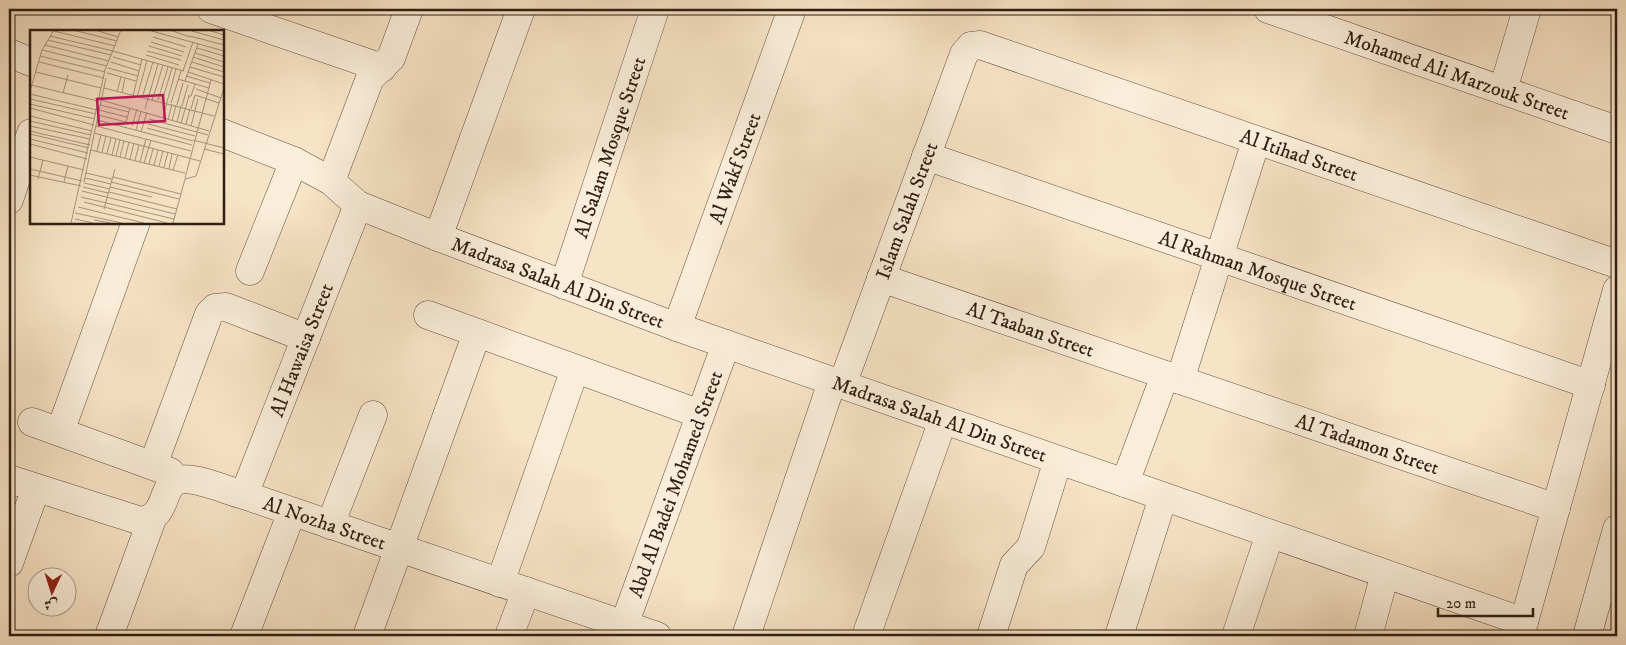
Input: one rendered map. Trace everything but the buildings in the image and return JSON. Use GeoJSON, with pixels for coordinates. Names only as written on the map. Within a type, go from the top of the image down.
{"type":"FeatureCollection","features":[{"type":"Feature","properties":{"kind":"street"},"geometry":{"type":"LineString","coordinates":[[211,9],[382,68]]}},
{"type":"Feature","properties":{"kind":"street"},"geometry":{"type":"LineString","coordinates":[[331,181],[370,78],[391,58],[409,9]]}},
{"type":"Feature","properties":{"kind":"street"},"geometry":{"type":"LineString","coordinates":[[438,237],[521,9]]}},
{"type":"Feature","properties":{"kind":"street","name":"Al Salam Mosque Street"},"geometry":{"type":"LineString","coordinates":[[564,285],[655,9]]}},
{"type":"Feature","properties":{"kind":"street","name":"Al Wakf Street"},"geometry":{"type":"LineString","coordinates":[[677,327],[792,9]]}},
{"type":"Feature","properties":{"kind":"street","name":"Mohamed Ali Marzouk Street"},"geometry":{"type":"LineString","coordinates":[[1268,9],[1617,130]]}},
{"type":"Feature","properties":{"kind":"street"},"geometry":{"type":"LineString","coordinates":[[1503,90],[1527,9]]}},
{"type":"Feature","properties":{"kind":"street","name":"Al Itihad Street"},"geometry":{"type":"LineString","coordinates":[[980,45],[1617,264]]}},
{"type":"Feature","properties":{"kind":"street","name":"Islam Salah Street"},"geometry":{"type":"LineString","coordinates":[[746,636],[837,384],[881,278],[964,54],[971,46],[980,45]]}},
{"type":"Feature","properties":{"kind":"street"},"geometry":{"type":"LineString","coordinates":[[9,53],[30,62]]}},
{"type":"Feature","properties":{"kind":"street","name":"Madrasa Salah Al Din Street"},"geometry":{"type":"LineString","coordinates":[[224,133],[294,161],[331,181],[358,205],[438,237],[677,327],[837,384],[1386,574],[1522,629]]}},
{"type":"Feature","properties":{"kind":"street"},"geometry":{"type":"LineString","coordinates":[[9,200],[30,136]]}},
{"type":"Feature","properties":{"kind":"street"},"geometry":{"type":"LineString","coordinates":[[1125,484],[1172,377],[1219,258],[1256,141]]}},
{"type":"Feature","properties":{"kind":"street","name":"Al Rahman Mosque Street"},"geometry":{"type":"LineString","coordinates":[[926,156],[1591,385]]}},
{"type":"Feature","properties":{"kind":"street"},"geometry":{"type":"LineString","coordinates":[[250,271],[294,161]]}},
{"type":"Feature","properties":{"kind":"street","name":"Al Hawaisa Street"},"geometry":{"type":"LineString","coordinates":[[244,495],[358,205]]}},
{"type":"Feature","properties":{"kind":"street"},"geometry":{"type":"LineString","coordinates":[[60,432],[135,224]]}},
{"type":"Feature","properties":{"kind":"street","name":"Al Taaban Street"},"geometry":{"type":"LineString","coordinates":[[881,278],[1172,377]]}},
{"type":"Feature","properties":{"kind":"street"},"geometry":{"type":"LineString","coordinates":[[1522,629],[1617,290]]}},
{"type":"Feature","properties":{"kind":"street"},"geometry":{"type":"LineString","coordinates":[[153,465],[209,314],[215,308],[226,307],[306,338]]}},
{"type":"Feature","properties":{"kind":"street"},"geometry":{"type":"LineString","coordinates":[[428,315],[700,414]]}},
{"type":"Feature","properties":{"kind":"street"},"geometry":{"type":"LineString","coordinates":[[366,636],[477,333]]}},
{"type":"Feature","properties":{"kind":"street","name":"Abd Al Badei Mohamed Street"},"geometry":{"type":"LineString","coordinates":[[643,633],[700,414],[726,344]]}},
{"type":"Feature","properties":{"kind":"street"},"geometry":{"type":"LineString","coordinates":[[500,583],[575,369]]}},
{"type":"Feature","properties":{"kind":"street","name":"Al Tadamon Street"},"geometry":{"type":"LineString","coordinates":[[1172,377],[1556,508]]}},
{"type":"Feature","properties":{"kind":"street"},"geometry":{"type":"LineString","coordinates":[[330,525],[373,415]]}},
{"type":"Feature","properties":{"kind":"street"},"geometry":{"type":"LineString","coordinates":[[866,636],[943,420]]}},
{"type":"Feature","properties":{"kind":"street"},"geometry":{"type":"LineString","coordinates":[[32,422],[153,465],[173,473],[178,480],[169,488],[160,510],[152,519],[109,636]]}},
{"type":"Feature","properties":{"kind":"street"},"geometry":{"type":"LineString","coordinates":[[992,636],[1014,565],[1017,559],[1031,546],[1058,460]]}},
{"type":"Feature","properties":{"kind":"street"},"geometry":{"type":"LineString","coordinates":[[9,479],[141,521],[152,519]]}},
{"type":"Feature","properties":{"kind":"street","name":"Al Nozha Street"},"geometry":{"type":"LineString","coordinates":[[178,480],[192,480],[244,495],[643,633]]}},
{"type":"Feature","properties":{"kind":"street"},"geometry":{"type":"LineString","coordinates":[[9,563],[36,488]]}},
{"type":"Feature","properties":{"kind":"street"},"geometry":{"type":"LineString","coordinates":[[1119,636],[1163,497]]}},
{"type":"Feature","properties":{"kind":"street"},"geometry":{"type":"LineString","coordinates":[[244,636],[292,512]]}},
{"type":"Feature","properties":{"kind":"street"},"geometry":{"type":"LineString","coordinates":[[1587,636],[1609,592],[1617,529]]}},
{"type":"Feature","properties":{"kind":"street"},"geometry":{"type":"LineString","coordinates":[[1236,636],[1270,534]]}},
{"type":"Feature","properties":{"kind":"street"},"geometry":{"type":"LineString","coordinates":[[1368,636],[1386,574]]}},
{"type":"Feature","properties":{"kind":"street"},"geometry":{"type":"LineString","coordinates":[[509,636],[526,591]]}}]}
